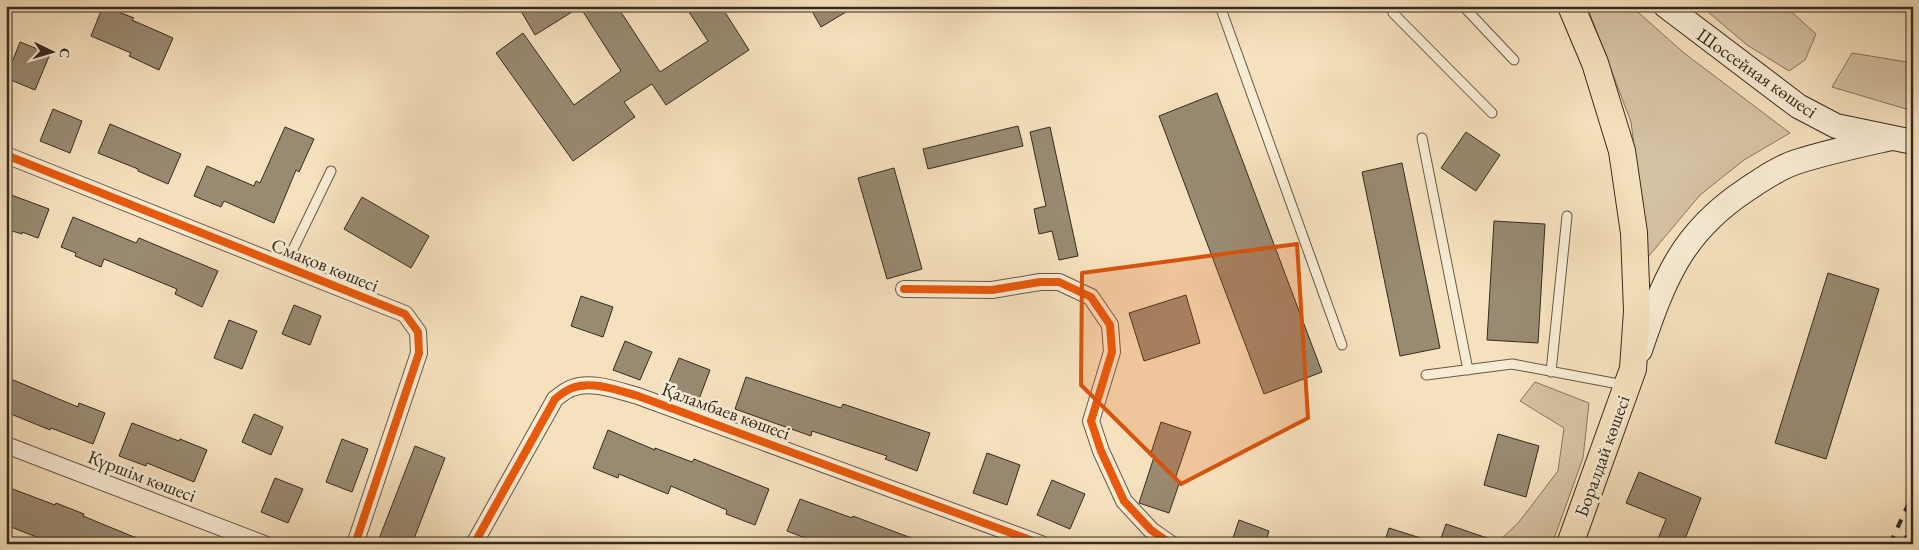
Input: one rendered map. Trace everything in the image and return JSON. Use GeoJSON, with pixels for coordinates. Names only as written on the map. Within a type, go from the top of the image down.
{"type":"FeatureCollection","features":[{"type":"Feature","properties":{"kind":"main road","name":"Боралдай көшесі"},"geometry":{"type":"LineString","coordinates":[[1570,544],[1630,377],[1637,311],[1634,233],[1622,151],[1595,64],[1572,6]]}},
{"type":"Feature","properties":{"kind":"main road","name":"Шоссейная көшесі"},"geometry":{"type":"LineString","coordinates":[[1666,6],[1798,106],[1836,126],[1902,140]]}},
{"type":"Feature","properties":{"kind":"main road"},"geometry":{"type":"LineString","coordinates":[[1630,377],[1655,305],[1674,264],[1696,232],[1723,205],[1759,181],[1794,163],[1902,140]]}},
{"type":"Feature","properties":{"kind":"street","name":"Смақов көшесі"},"geometry":{"type":"LineString","coordinates":[[6,154],[405,314],[418,332],[418,353],[355,544]]}},
{"type":"Feature","properties":{"kind":"street"},"geometry":{"type":"LineString","coordinates":[[904,289],[992,290],[1040,282],[1059,282],[1091,297],[1110,325],[1112,352],[1091,420],[1101,451],[1124,501],[1151,530],[1170,544]]}},
{"type":"Feature","properties":{"kind":"street","name":"Қаламбаев көшесі"},"geometry":{"type":"LineString","coordinates":[[474,544],[555,399],[572,388],[587,386],[609,388],[638,396],[1041,544]]}},
{"type":"Feature","properties":{"kind":"street","name":"Күршім көшесі"},"geometry":{"type":"LineString","coordinates":[[6,445],[264,544]]}},
{"type":"Feature","properties":{"kind":"lane"},"geometry":{"type":"LineString","coordinates":[[1220,6],[1342,345]]}},
{"type":"Feature","properties":{"kind":"lane"},"geometry":{"type":"LineString","coordinates":[[1392,6],[1393,13],[1492,113]]}},
{"type":"Feature","properties":{"kind":"lane"},"geometry":{"type":"LineString","coordinates":[[1463,6],[1514,60]]}},
{"type":"Feature","properties":{"kind":"lane"},"geometry":{"type":"LineString","coordinates":[[1422,138],[1468,370]]}},
{"type":"Feature","properties":{"kind":"lane"},"geometry":{"type":"LineString","coordinates":[[285,266],[331,171]]}},
{"type":"Feature","properties":{"kind":"lane"},"geometry":{"type":"LineString","coordinates":[[1551,372],[1567,216]]}},
{"type":"Feature","properties":{"kind":"lane"},"geometry":{"type":"LineString","coordinates":[[1426,375],[1512,364],[1551,372],[1630,377]]}},
{"type":"Feature","properties":{"kind":"highlighted area"},"geometry":{"type":"Polygon","coordinates":[[[1297,244],[1308,418],[1181,484],[1081,385],[1082,273],[1297,244]]]}},
{"type":"Feature","properties":{"kind":"shaded area"},"geometry":{"type":"Polygon","coordinates":[[[1587,6],[1631,6],[1684,53],[1790,133],[1744,160],[1700,195],[1648,257],[1631,122],[1587,6]]]}},
{"type":"Feature","properties":{"kind":"shaded area"},"geometry":{"type":"Polygon","coordinates":[[[1701,6],[1785,6],[1816,34],[1805,60],[1789,71],[1747,45],[1701,6]]]}},
{"type":"Feature","properties":{"kind":"shaded area"},"geometry":{"type":"Polygon","coordinates":[[[1852,53],[1913,63],[1913,111],[1832,87],[1852,53]]]}},
{"type":"Feature","properties":{"kind":"shaded area"},"geometry":{"type":"Polygon","coordinates":[[[1535,382],[1589,403],[1583,458],[1552,544],[1496,544],[1519,522],[1558,471],[1564,428],[1520,401],[1535,382]]]}},
{"type":"Feature","properties":{"kind":"building"},"geometry":{"type":"Polygon","coordinates":[[[103,6],[134,18],[132,20],[173,38],[159,70],[129,56],[131,53],[91,36],[103,6]]]}},
{"type":"Feature","properties":{"kind":"building"},"geometry":{"type":"Polygon","coordinates":[[[518,6],[617,6],[660,72],[708,41],[685,6],[721,6],[749,50],[666,105],[652,84],[624,102],[635,117],[573,161],[496,53],[523,33],[574,105],[621,71],[580,7],[535,35],[518,6]]]}},
{"type":"Feature","properties":{"kind":"building"},"geometry":{"type":"Polygon","coordinates":[[[809,6],[856,6],[821,27],[809,6]]]}},
{"type":"Feature","properties":{"kind":"building"},"geometry":{"type":"Polygon","coordinates":[[[20,42],[50,54],[35,90],[6,78],[20,42]]]}},
{"type":"Feature","properties":{"kind":"building"},"geometry":{"type":"Polygon","coordinates":[[[1217,93],[1322,372],[1264,394],[1159,116],[1217,93]]]}},
{"type":"Feature","properties":{"kind":"building"},"geometry":{"type":"Polygon","coordinates":[[[53,109],[82,121],[70,153],[40,141],[53,109]]]}},
{"type":"Feature","properties":{"kind":"building"},"geometry":{"type":"Polygon","coordinates":[[[110,124],[181,154],[168,184],[138,171],[138,169],[98,153],[110,124]]]}},
{"type":"Feature","properties":{"kind":"building"},"geometry":{"type":"Polygon","coordinates":[[[1018,126],[1023,146],[928,169],[923,149],[1018,126]]]}},
{"type":"Feature","properties":{"kind":"building"},"geometry":{"type":"Polygon","coordinates":[[[285,127],[314,139],[299,172],[296,170],[274,223],[224,201],[221,207],[194,196],[207,166],[254,186],[256,181],[260,183],[285,127]]]}},
{"type":"Feature","properties":{"kind":"building"},"geometry":{"type":"Polygon","coordinates":[[[1050,127],[1078,256],[1059,260],[1052,231],[1039,234],[1034,209],[1046,206],[1030,132],[1050,127]]]}},
{"type":"Feature","properties":{"kind":"building"},"geometry":{"type":"Polygon","coordinates":[[[1466,132],[1500,155],[1476,191],[1441,168],[1466,132]]]}},
{"type":"Feature","properties":{"kind":"building"},"geometry":{"type":"Polygon","coordinates":[[[1402,163],[1440,348],[1400,356],[1362,172],[1402,163]]]}},
{"type":"Feature","properties":{"kind":"building"},"geometry":{"type":"Polygon","coordinates":[[[894,168],[922,269],[887,279],[858,178],[894,168]]]}},
{"type":"Feature","properties":{"kind":"building"},"geometry":{"type":"Polygon","coordinates":[[[6,193],[49,209],[38,238],[6,229],[6,193]]]}},
{"type":"Feature","properties":{"kind":"building"},"geometry":{"type":"Polygon","coordinates":[[[362,197],[429,236],[411,268],[344,229],[362,197]]]}},
{"type":"Feature","properties":{"kind":"building"},"geometry":{"type":"Polygon","coordinates":[[[73,217],[136,243],[139,238],[218,271],[202,307],[175,294],[177,289],[104,259],[101,267],[75,256],[76,253],[61,247],[73,217]]]}},
{"type":"Feature","properties":{"kind":"building"},"geometry":{"type":"Polygon","coordinates":[[[1494,221],[1545,224],[1538,343],[1487,340],[1494,221]]]}},
{"type":"Feature","properties":{"kind":"building"},"geometry":{"type":"Polygon","coordinates":[[[1828,273],[1879,289],[1826,459],[1775,443],[1828,273]]]}},
{"type":"Feature","properties":{"kind":"building"},"geometry":{"type":"Polygon","coordinates":[[[1186,295],[1200,343],[1144,361],[1129,313],[1186,295]]]}},
{"type":"Feature","properties":{"kind":"building"},"geometry":{"type":"Polygon","coordinates":[[[581,296],[613,307],[603,337],[571,326],[581,296]]]}},
{"type":"Feature","properties":{"kind":"building"},"geometry":{"type":"Polygon","coordinates":[[[294,305],[321,316],[310,345],[282,334],[294,305]]]}},
{"type":"Feature","properties":{"kind":"building"},"geometry":{"type":"Polygon","coordinates":[[[229,320],[257,331],[242,369],[214,358],[229,320]]]}},
{"type":"Feature","properties":{"kind":"building"},"geometry":{"type":"Polygon","coordinates":[[[625,341],[652,352],[640,380],[613,370],[625,341]]]}},
{"type":"Feature","properties":{"kind":"building"},"geometry":{"type":"Polygon","coordinates":[[[679,358],[710,370],[699,399],[667,387],[679,358]]]}},
{"type":"Feature","properties":{"kind":"building"},"geometry":{"type":"Polygon","coordinates":[[[6,377],[78,407],[79,403],[105,413],[93,444],[51,428],[50,430],[6,412],[6,377]]]}},
{"type":"Feature","properties":{"kind":"building"},"geometry":{"type":"Polygon","coordinates":[[[746,377],[841,408],[843,404],[930,433],[917,471],[885,459],[887,456],[812,431],[811,436],[735,409],[746,377]]]}},
{"type":"Feature","properties":{"kind":"building"},"geometry":{"type":"Polygon","coordinates":[[[254,414],[283,427],[271,455],[242,442],[254,414]]]}},
{"type":"Feature","properties":{"kind":"building"},"geometry":{"type":"Polygon","coordinates":[[[1161,422],[1191,432],[1175,479],[1180,481],[1169,513],[1139,503],[1154,457],[1150,456],[1161,422]]]}},
{"type":"Feature","properties":{"kind":"building"},"geometry":{"type":"Polygon","coordinates":[[[132,423],[207,450],[194,482],[147,463],[146,466],[119,456],[132,423]]]}},
{"type":"Feature","properties":{"kind":"building"},"geometry":{"type":"Polygon","coordinates":[[[608,430],[655,450],[655,448],[692,462],[694,459],[769,489],[755,525],[726,514],[727,510],[671,486],[668,494],[619,474],[618,478],[593,468],[608,430]]]}},
{"type":"Feature","properties":{"kind":"building"},"geometry":{"type":"Polygon","coordinates":[[[1498,434],[1539,446],[1526,497],[1484,485],[1498,434]]]}},
{"type":"Feature","properties":{"kind":"building"},"geometry":{"type":"Polygon","coordinates":[[[342,439],[368,449],[352,492],[326,482],[342,439]]]}},
{"type":"Feature","properties":{"kind":"building"},"geometry":{"type":"Polygon","coordinates":[[[415,446],[445,458],[412,544],[377,544],[415,446]]]}},
{"type":"Feature","properties":{"kind":"building"},"geometry":{"type":"Polygon","coordinates":[[[987,453],[1020,465],[1007,505],[973,493],[987,453]]]}},
{"type":"Feature","properties":{"kind":"building"},"geometry":{"type":"Polygon","coordinates":[[[1639,472],[1701,498],[1683,544],[1656,544],[1666,519],[1626,503],[1639,472]]]}},
{"type":"Feature","properties":{"kind":"building"},"geometry":{"type":"Polygon","coordinates":[[[275,478],[303,489],[288,523],[261,512],[275,478]]]}},
{"type":"Feature","properties":{"kind":"building"},"geometry":{"type":"Polygon","coordinates":[[[1052,480],[1085,494],[1070,529],[1037,515],[1052,480]]]}},
{"type":"Feature","properties":{"kind":"building"},"geometry":{"type":"Polygon","coordinates":[[[10,488],[84,514],[83,516],[151,544],[54,544],[6,525],[6,497],[10,488]]]}},
{"type":"Feature","properties":{"kind":"building"},"geometry":{"type":"Polygon","coordinates":[[[800,499],[852,518],[853,516],[922,542],[921,544],[821,544],[787,531],[800,499]]]}},
{"type":"Feature","properties":{"kind":"building"},"geometry":{"type":"Polygon","coordinates":[[[1239,520],[1269,531],[1265,544],[1231,544],[1239,520]]]}},
{"type":"Feature","properties":{"kind":"building"},"geometry":{"type":"Polygon","coordinates":[[[1446,524],[1496,541],[1496,544],[1439,544],[1446,524]]]}},
{"type":"Feature","properties":{"kind":"building"},"geometry":{"type":"Polygon","coordinates":[[[1389,528],[1430,541],[1429,544],[1384,544],[1389,528]]]}},
{"type":"Feature","properties":{"kind":"railway"},"geometry":{"type":"LineString","coordinates":[[1890,544],[1913,494]]}},
{"type":"Feature","properties":{"kind":"railway"},"geometry":{"type":"LineString","coordinates":[[1903,544],[1913,523]]}},
{"type":"Feature","properties":{"kind":"cycle path"},"geometry":{"type":"LineString","coordinates":[[6,155],[405,314],[418,332],[419,353],[355,544]]}},
{"type":"Feature","properties":{"kind":"cycle path"},"geometry":{"type":"LineString","coordinates":[[904,289],[992,290],[1040,282],[1059,282],[1091,297],[1110,325],[1112,352],[1091,421],[1101,451],[1124,501],[1151,530],[1171,544]]}},
{"type":"Feature","properties":{"kind":"cycle path"},"geometry":{"type":"LineString","coordinates":[[474,544],[555,399],[570,389],[588,385],[605,387],[638,396],[1041,544]]}}]}
